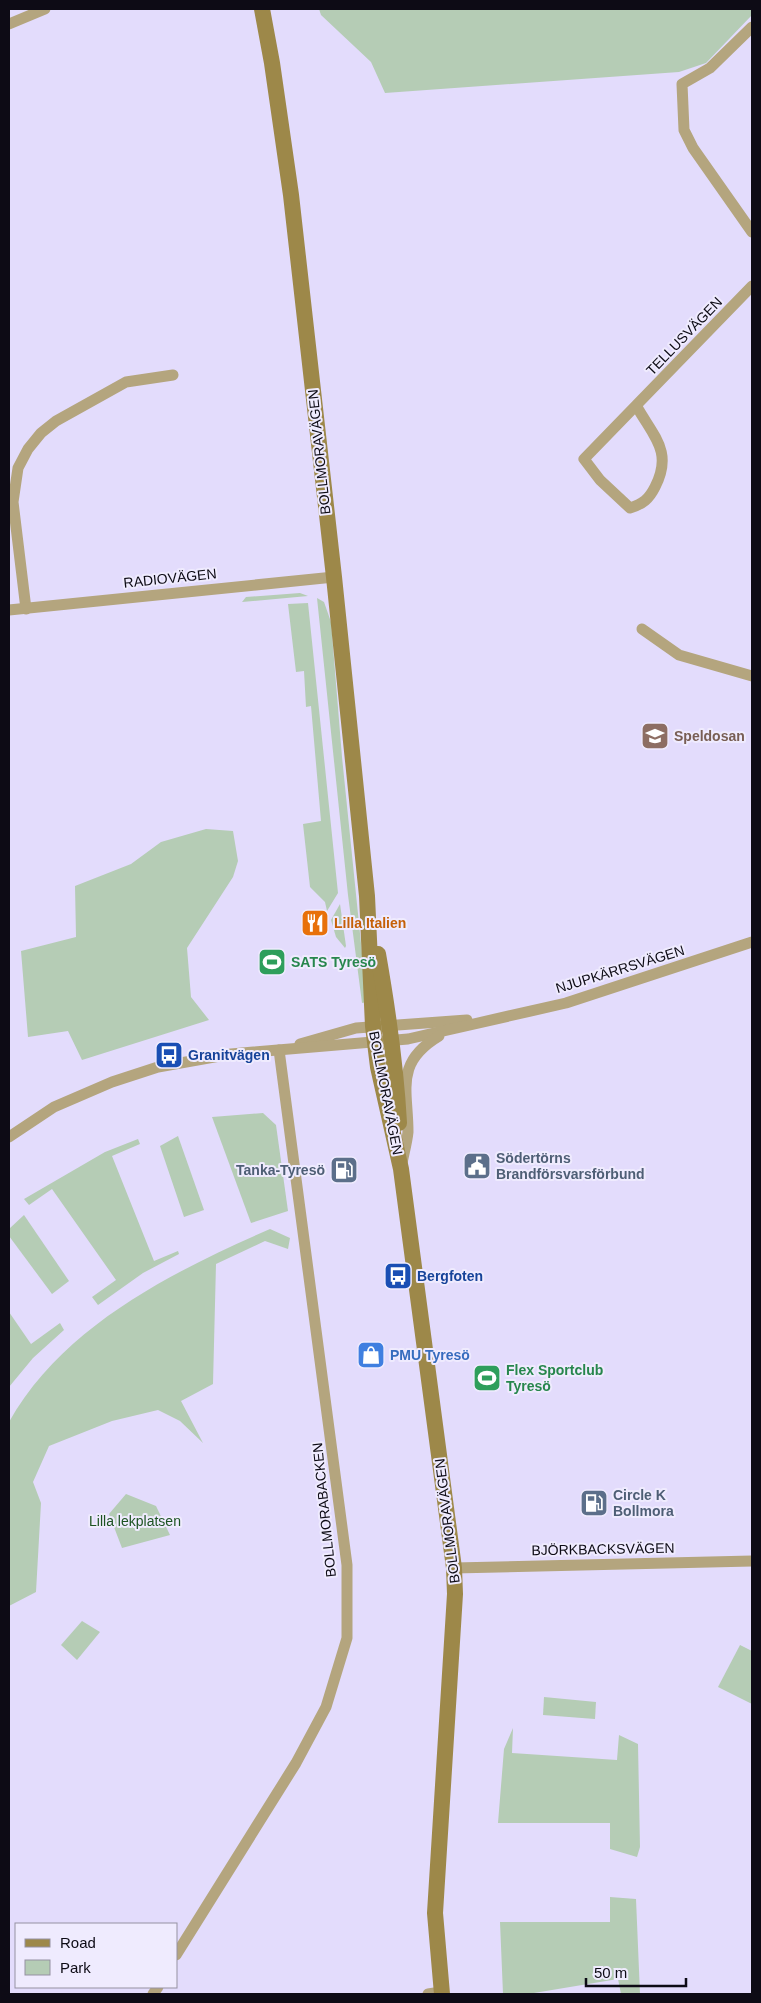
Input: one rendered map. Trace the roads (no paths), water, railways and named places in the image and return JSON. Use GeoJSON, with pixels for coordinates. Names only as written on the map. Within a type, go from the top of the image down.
{"type":"FeatureCollection","features":[{"type":"Feature","properties":{"kind":"street"},"geometry":{"type":"LineString","coordinates":[[9,24],[45,9]]}},
{"type":"Feature","properties":{"kind":"street","name":"BOLLMORAVÄGEN"},"geometry":{"type":"LineString","coordinates":[[262,9],[272,63],[291,195],[334,577],[367,896],[374,1034],[378,1067],[401,1169]]}},
{"type":"Feature","properties":{"kind":"street"},"geometry":{"type":"LineString","coordinates":[[752,27],[710,68],[682,84],[684,130],[693,148],[752,232]]}},
{"type":"Feature","properties":{"kind":"street","name":"TELLUSVÄGEN"},"geometry":{"type":"LineString","coordinates":[[637,407],[657,442],[664,462],[662,473],[648,500],[630,508],[600,480],[584,459],[637,407],[752,286]]}},
{"type":"Feature","properties":{"kind":"street"},"geometry":{"type":"LineString","coordinates":[[26,609],[13,502],[18,468],[28,449],[41,433],[56,421],[126,382],[173,375]]}},
{"type":"Feature","properties":{"kind":"street","name":"RADIOVÄGEN"},"geometry":{"type":"LineString","coordinates":[[9,610],[334,577]]}},
{"type":"Feature","properties":{"kind":"street"},"geometry":{"type":"LineString","coordinates":[[642,629],[679,655],[752,676]]}},
{"type":"Feature","properties":{"kind":"street","name":"BOLLMORAVÄGEN"},"geometry":{"type":"LineString","coordinates":[[367,896],[391,1033],[396,1074],[401,1169],[454,1568],[455,1594],[435,1913],[437,1994]]}},
{"type":"Feature","properties":{"kind":"street","name":"NJUPKÄRRSVÄGEN"},"geometry":{"type":"LineString","coordinates":[[9,1137],[54,1107],[112,1082],[158,1067],[231,1054],[280,1050],[374,1034],[447,1031],[566,1003],[752,942]]}},
{"type":"Feature","properties":{"kind":"street","name":"NJUPKÄRRSVÄGEN"},"geometry":{"type":"LineString","coordinates":[[280,1050],[356,1028],[374,1034],[391,1033],[496,1018]]}},
{"type":"Feature","properties":{"kind":"street","name":"BOLLMORAVÄGEN"},"geometry":{"type":"LineString","coordinates":[[401,1169],[408,1133],[404,1090],[406,1075],[417,1054],[426,1043],[447,1031]]}},
{"type":"Feature","properties":{"kind":"street","name":"BOLLMORABACKEN"},"geometry":{"type":"LineString","coordinates":[[178,1952],[296,1763],[326,1707],[348,1638],[347,1565],[280,1050]]}},
{"type":"Feature","properties":{"kind":"street","name":"BJÖRKBACKSVÄGEN"},"geometry":{"type":"LineString","coordinates":[[454,1568],[752,1561]]}},
{"type":"Feature","properties":{"kind":"place","name":"Speldosan"},"geometry":{"type":"Point","coordinates":[655,736]}},
{"type":"Feature","properties":{"kind":"place","name":"Lilla Italien"},"geometry":{"type":"Point","coordinates":[315,923]}},
{"type":"Feature","properties":{"kind":"place","name":"SATS Tyresö"},"geometry":{"type":"Point","coordinates":[272,962]}},
{"type":"Feature","properties":{"kind":"place","name":"Granitvägen"},"geometry":{"type":"Point","coordinates":[169,1055]}},
{"type":"Feature","properties":{"kind":"place","name":"Södertörns Brandförsvarsförbund"},"geometry":{"type":"Point","coordinates":[477,1166]}},
{"type":"Feature","properties":{"kind":"place","name":"Tanka-Tyresö"},"geometry":{"type":"Point","coordinates":[344,1170]}},
{"type":"Feature","properties":{"kind":"place","name":"Bergfoten"},"geometry":{"type":"Point","coordinates":[398,1276]}},
{"type":"Feature","properties":{"kind":"place","name":"PMU Tyresö"},"geometry":{"type":"Point","coordinates":[371,1355]}},
{"type":"Feature","properties":{"kind":"place","name":"Flex Sportclub Tyresö"},"geometry":{"type":"Point","coordinates":[487,1378]}},
{"type":"Feature","properties":{"kind":"place","name":"Circle K Bollmora"},"geometry":{"type":"Point","coordinates":[594,1503]}},
{"type":"Feature","properties":{"kind":"park label","name":"Lilla lekplatsen"},"geometry":{"type":"Point","coordinates":[135,1521]}}]}
